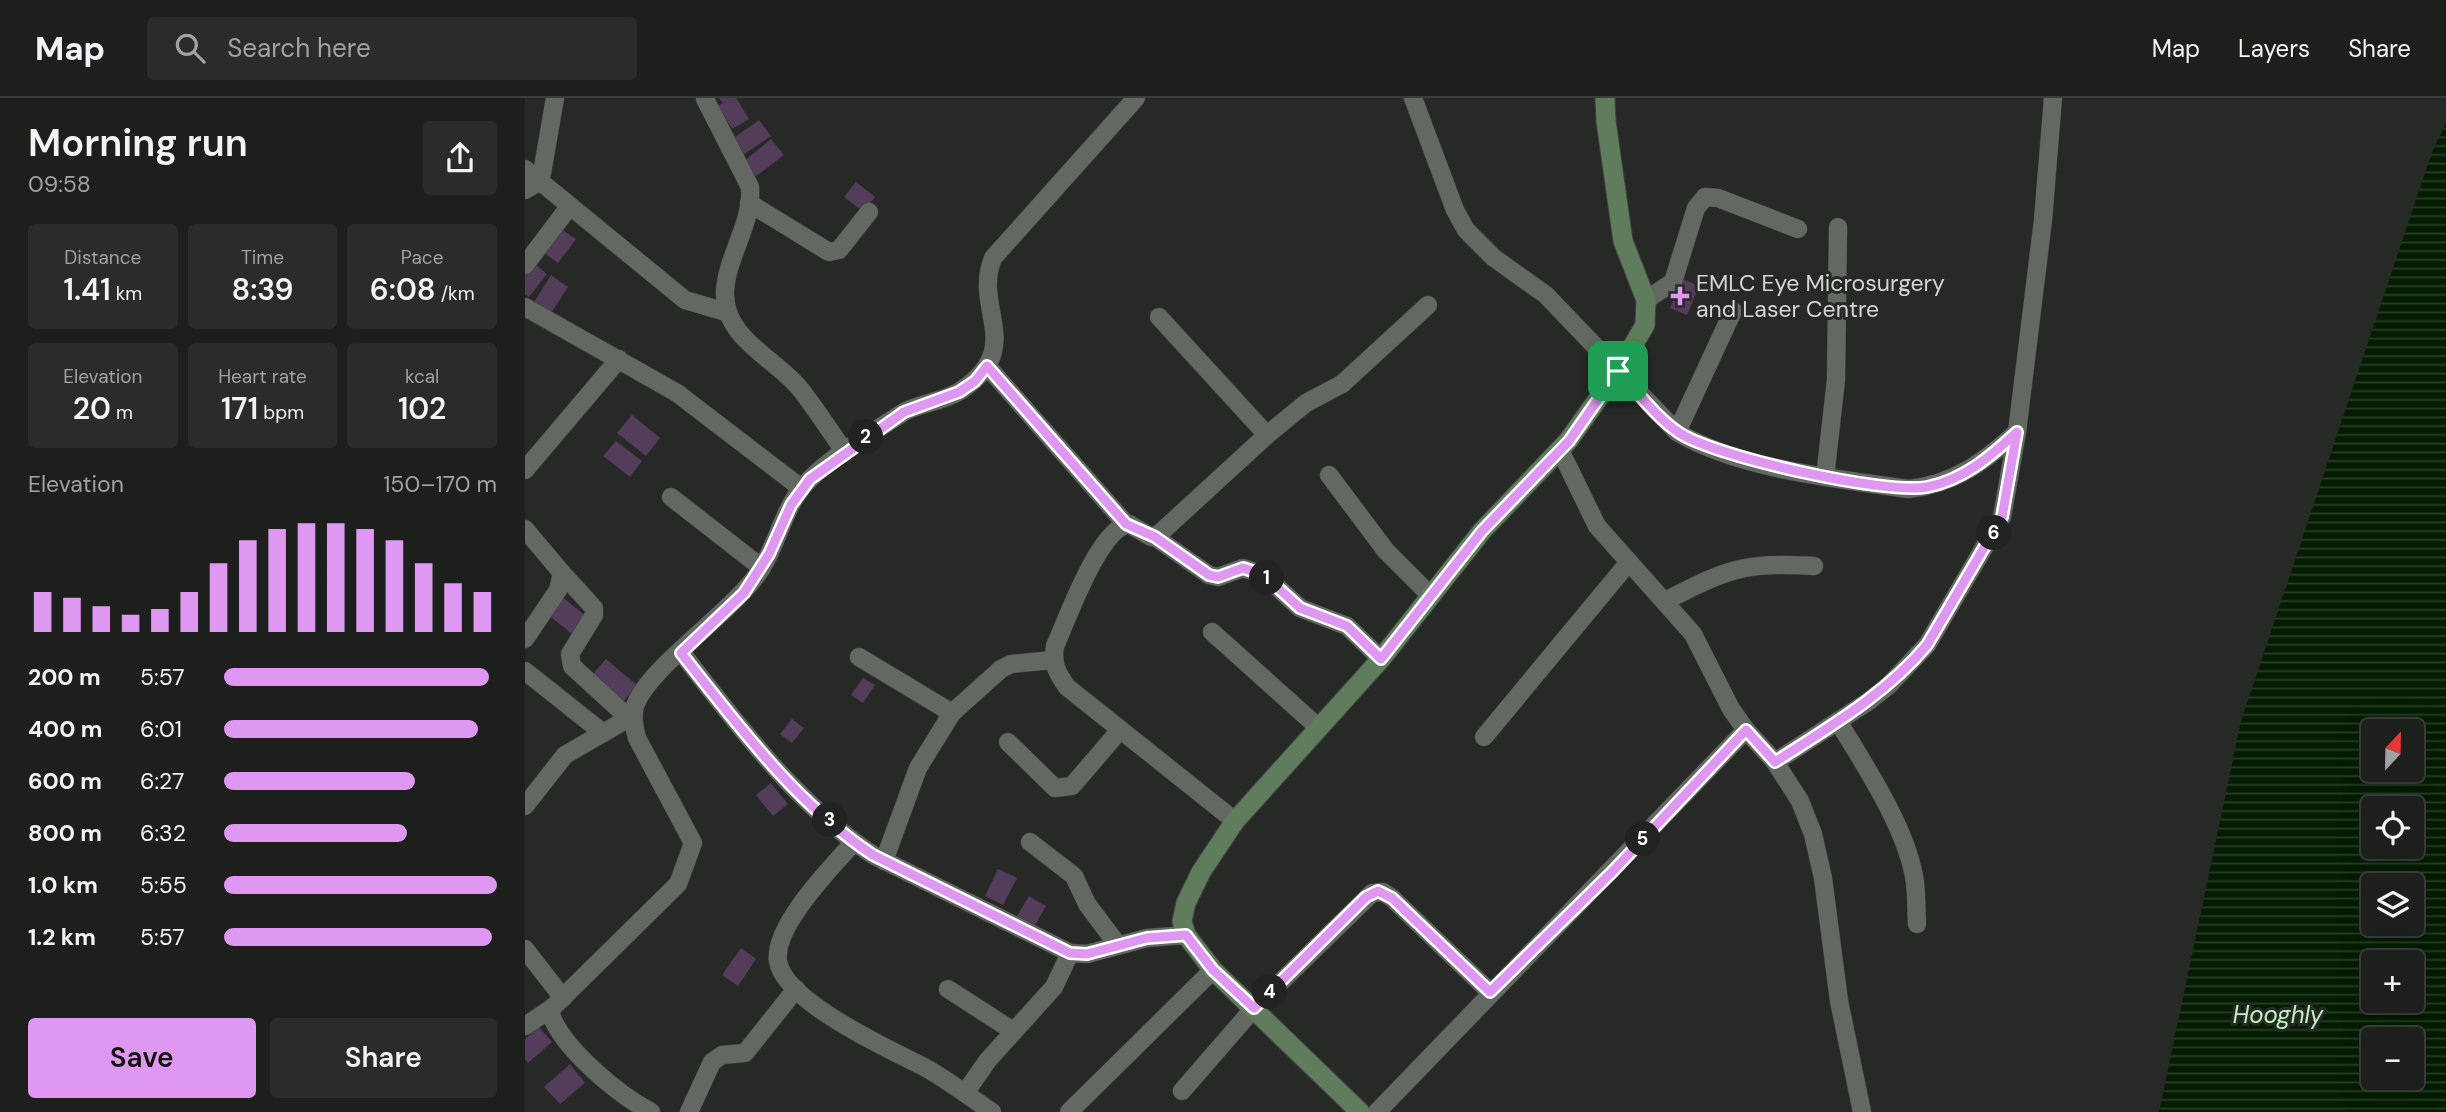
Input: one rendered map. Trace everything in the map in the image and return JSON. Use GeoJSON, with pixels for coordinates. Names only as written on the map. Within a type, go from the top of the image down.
{"type":"FeatureCollection","features":[{"type":"Feature","properties":{"kind":"main road"},"geometry":{"type":"LineString","coordinates":[[1360,1112],[1213,970],[1186,935],[1182,921],[1201,872],[1235,821],[1381,659],[1482,531],[1560,450],[1618,371],[1645,325],[1646,300],[1623,242],[1605,121],[1605,98]]}},
{"type":"Feature","properties":{"kind":"street"},"geometry":{"type":"LineString","coordinates":[[532,186],[555,98]]}},
{"type":"Feature","properties":{"kind":"street"},"geometry":{"type":"LineString","coordinates":[[694,98],[705,98],[750,187],[749,204],[727,276],[726,312]]}},
{"type":"Feature","properties":{"kind":"street"},"geometry":{"type":"LineString","coordinates":[[525,806],[565,755],[631,720],[636,705],[649,684],[744,593],[762,568],[801,488],[844,452],[918,404],[959,392],[975,381],[987,366],[997,335],[987,290],[987,273],[993,258],[1136,98]]}},
{"type":"Feature","properties":{"kind":"street"},"geometry":{"type":"LineString","coordinates":[[1413,98],[1455,210],[1466,230],[1494,258],[1546,295],[1677,432],[1699,445],[1825,477],[1909,489],[1927,487],[1974,468],[2017,432]]}},
{"type":"Feature","properties":{"kind":"street"},"geometry":{"type":"LineString","coordinates":[[1775,762],[1889,685],[1927,645],[2002,517],[2017,432],[2043,220],[2053,98]]}},
{"type":"Feature","properties":{"kind":"street"},"geometry":{"type":"LineString","coordinates":[[525,169],[532,186],[569,207],[685,300],[726,312],[758,353],[800,389],[844,452]]}},
{"type":"Feature","properties":{"kind":"street"},"geometry":{"type":"LineString","coordinates":[[1646,300],[1672,282],[1696,208],[1705,197],[1717,198],[1798,229]]}},
{"type":"Feature","properties":{"kind":"street"},"geometry":{"type":"LineString","coordinates":[[749,204],[829,252],[839,250],[869,212]]}},
{"type":"Feature","properties":{"kind":"street"},"geometry":{"type":"LineString","coordinates":[[525,265],[569,207]]}},
{"type":"Feature","properties":{"kind":"street"},"geometry":{"type":"LineString","coordinates":[[1825,477],[1836,380],[1838,227]]}},
{"type":"Feature","properties":{"kind":"street"},"geometry":{"type":"LineString","coordinates":[[1155,537],[1267,435],[1306,403],[1342,384],[1428,305]]}},
{"type":"Feature","properties":{"kind":"street"},"geometry":{"type":"LineString","coordinates":[[525,307],[677,393],[801,488]]}},
{"type":"Feature","properties":{"kind":"street"},"geometry":{"type":"LineString","coordinates":[[1677,432],[1734,311]]}},
{"type":"Feature","properties":{"kind":"street"},"geometry":{"type":"LineString","coordinates":[[1159,317],[1267,435]]}},
{"type":"Feature","properties":{"kind":"street"},"geometry":{"type":"LineString","coordinates":[[525,470],[619,359]]}},
{"type":"Feature","properties":{"kind":"street"},"geometry":{"type":"LineString","coordinates":[[987,366],[1126,524],[1155,537],[1209,575],[1218,577],[1243,568],[1264,575],[1300,608],[1347,626],[1381,659]]}},
{"type":"Feature","properties":{"kind":"street"},"geometry":{"type":"LineString","coordinates":[[1560,450],[1597,526],[1693,634],[1746,730],[1775,762],[1800,801],[1813,834],[1839,1001],[1862,1112]]}},
{"type":"Feature","properties":{"kind":"street"},"geometry":{"type":"LineString","coordinates":[[1329,475],[1386,551],[1431,596]]}},
{"type":"Feature","properties":{"kind":"street"},"geometry":{"type":"LineString","coordinates":[[671,497],[762,568]]}},
{"type":"Feature","properties":{"kind":"street"},"geometry":{"type":"LineString","coordinates":[[1126,524],[1111,535],[1091,566],[1055,646],[1053,660],[1057,674],[1067,687],[1235,821]]}},
{"type":"Feature","properties":{"kind":"street"},"geometry":{"type":"LineString","coordinates":[[525,528],[594,608],[594,615],[570,654],[572,666],[631,720],[637,738],[693,843],[678,884],[558,1003],[525,1026]]}},
{"type":"Feature","properties":{"kind":"street"},"geometry":{"type":"LineString","coordinates":[[1484,737],[1629,562]]}},
{"type":"Feature","properties":{"kind":"street"},"geometry":{"type":"LineString","coordinates":[[1664,601],[1721,572],[1749,565],[1814,566]]}},
{"type":"Feature","properties":{"kind":"street"},"geometry":{"type":"LineString","coordinates":[[525,639],[558,590],[562,573]]}},
{"type":"Feature","properties":{"kind":"street"},"geometry":{"type":"LineString","coordinates":[[1212,632],[1319,728]]}},
{"type":"Feature","properties":{"kind":"street"},"geometry":{"type":"LineString","coordinates":[[681,653],[763,757],[854,842],[884,861],[1070,953],[1087,954],[1117,944],[1186,935]]}},
{"type":"Feature","properties":{"kind":"street"},"geometry":{"type":"LineString","coordinates":[[859,657],[952,713]]}},
{"type":"Feature","properties":{"kind":"street"},"geometry":{"type":"LineString","coordinates":[[884,861],[918,768],[952,713],[1001,669],[1011,664],[1053,660]]}},
{"type":"Feature","properties":{"kind":"street"},"geometry":{"type":"LineString","coordinates":[[525,671],[603,733]]}},
{"type":"Feature","properties":{"kind":"street"},"geometry":{"type":"LineString","coordinates":[[1838,721],[1872,777],[1901,839],[1914,875],[1917,924]]}},
{"type":"Feature","properties":{"kind":"street"},"geometry":{"type":"LineString","coordinates":[[1007,742],[1055,788],[1064,789],[1072,786],[1120,730]]}},
{"type":"Feature","properties":{"kind":"street"},"geometry":{"type":"LineString","coordinates":[[1377,1112],[1490,992],[1613,871],[1746,730]]}},
{"type":"Feature","properties":{"kind":"street"},"geometry":{"type":"LineString","coordinates":[[854,842],[810,891],[780,944],[778,960],[784,977],[796,989],[853,1030],[926,1068],[992,1112]]}},
{"type":"Feature","properties":{"kind":"street"},"geometry":{"type":"LineString","coordinates":[[1030,842],[1074,876],[1087,904],[1117,944]]}},
{"type":"Feature","properties":{"kind":"street"},"geometry":{"type":"LineString","coordinates":[[1182,1091],[1254,1008],[1366,897],[1378,891],[1392,898],[1490,992]]}},
{"type":"Feature","properties":{"kind":"street"},"geometry":{"type":"LineString","coordinates":[[525,949],[558,1003],[554,1022],[574,1049],[623,1105],[651,1112]]}},
{"type":"Feature","properties":{"kind":"street"},"geometry":{"type":"LineString","coordinates":[[965,1093],[979,1070],[1054,987],[1070,953]]}},
{"type":"Feature","properties":{"kind":"street"},"geometry":{"type":"LineString","coordinates":[[1069,1112],[1213,970]]}},
{"type":"Feature","properties":{"kind":"street"},"geometry":{"type":"LineString","coordinates":[[689,1112],[712,1062],[722,1055],[738,1056],[745,1053],[796,989]]}},
{"type":"Feature","properties":{"kind":"street"},"geometry":{"type":"LineString","coordinates":[[948,989],[1013,1031]]}},
{"type":"Feature","properties":{"kind":"water","name":"Hooghly"},"geometry":{"type":"Polygon","coordinates":[[[2446,123],[2446,1112],[2159,1112],[2241,721],[2432,152],[2446,123]]]}},
{"type":"Feature","properties":{"kind":"building"},"geometry":{"type":"Polygon","coordinates":[[[719,98],[736,98],[749,119],[732,129],[718,106],[723,103],[719,98]]]}},
{"type":"Feature","properties":{"kind":"building"},"geometry":{"type":"Polygon","coordinates":[[[759,120],[771,136],[743,155],[731,140],[759,120]]]}},
{"type":"Feature","properties":{"kind":"building"},"geometry":{"type":"Polygon","coordinates":[[[771,139],[784,155],[755,177],[743,162],[771,139]]]}},
{"type":"Feature","properties":{"kind":"building"},"geometry":{"type":"Polygon","coordinates":[[[856,182],[875,197],[864,212],[844,197],[856,182]]]}},
{"type":"Feature","properties":{"kind":"building"},"geometry":{"type":"Polygon","coordinates":[[[560,228],[576,239],[558,263],[543,252],[560,228]]]}},
{"type":"Feature","properties":{"kind":"building"},"geometry":{"type":"Polygon","coordinates":[[[534,263],[547,274],[529,297],[525,294],[525,274],[534,263]]]}},
{"type":"Feature","properties":{"kind":"building"},"geometry":{"type":"Polygon","coordinates":[[[551,275],[568,287],[551,313],[534,302],[551,275]]]}},
{"type":"Feature","properties":{"kind":"building"},"geometry":{"type":"Polygon","coordinates":[[[1682,279],[1699,286],[1687,315],[1670,308],[1682,279]]]}},
{"type":"Feature","properties":{"kind":"building"},"geometry":{"type":"Polygon","coordinates":[[[632,415],[660,438],[646,456],[617,433],[632,415]]]}},
{"type":"Feature","properties":{"kind":"building"},"geometry":{"type":"Polygon","coordinates":[[[616,441],[642,461],[630,477],[603,456],[616,441]]]}},
{"type":"Feature","properties":{"kind":"building"},"geometry":{"type":"Polygon","coordinates":[[[561,596],[587,617],[573,635],[546,613],[561,596]]]}},
{"type":"Feature","properties":{"kind":"building"},"geometry":{"type":"Polygon","coordinates":[[[606,659],[637,685],[623,702],[592,675],[606,659]]]}},
{"type":"Feature","properties":{"kind":"building"},"geometry":{"type":"Polygon","coordinates":[[[863,678],[875,685],[863,703],[851,695],[863,678]]]}},
{"type":"Feature","properties":{"kind":"building"},"geometry":{"type":"Polygon","coordinates":[[[792,719],[804,728],[792,743],[780,734],[792,719]]]}},
{"type":"Feature","properties":{"kind":"building"},"geometry":{"type":"Polygon","coordinates":[[[771,783],[788,804],[773,816],[756,795],[771,783]]]}},
{"type":"Feature","properties":{"kind":"building"},"geometry":{"type":"Polygon","coordinates":[[[998,869],[1017,878],[1003,905],[985,896],[998,869]]]}},
{"type":"Feature","properties":{"kind":"building"},"geometry":{"type":"Polygon","coordinates":[[[1029,896],[1046,906],[1031,932],[1014,921],[1029,896]]]}},
{"type":"Feature","properties":{"kind":"building"},"geometry":{"type":"Polygon","coordinates":[[[741,948],[756,959],[738,986],[722,975],[741,948]]]}},
{"type":"Feature","properties":{"kind":"building"},"geometry":{"type":"Polygon","coordinates":[[[539,1027],[552,1042],[528,1063],[525,1059],[525,1039],[539,1027]]]}},
{"type":"Feature","properties":{"kind":"building"},"geometry":{"type":"Polygon","coordinates":[[[570,1064],[585,1083],[560,1104],[544,1087],[570,1064]]]}},
{"type":"Feature","properties":{"kind":"place","name":"EMLC Eye Microsurgery and Laser Centre"},"geometry":{"type":"Point","coordinates":[1680,296]}},
{"type":"Feature","properties":{"kind":"route"},"geometry":{"type":"LineString","coordinates":[[987,366],[1126,524],[1155,537],[1200,572],[1218,577],[1243,568],[1264,575],[1289,601],[1300,608],[1347,626],[1381,659],[1482,531],[1569,441],[1618,371],[1666,422],[1699,445],[1825,477],[1909,489],[1927,487],[1955,478],[1974,468],[2017,432],[2009,491],[2002,517],[1990,541],[1927,645],[1913,662],[1869,701],[1775,762],[1746,730],[1613,871],[1490,992],[1392,898],[1378,891],[1366,897],[1254,1008],[1213,970],[1186,935],[1147,938],[1087,954],[1070,953],[1055,947],[892,865],[854,842],[763,757],[681,653],[744,593],[762,568],[800,489],[810,479],[844,452],[904,412],[918,404],[950,397],[959,392],[975,381],[987,366]]}}]}
